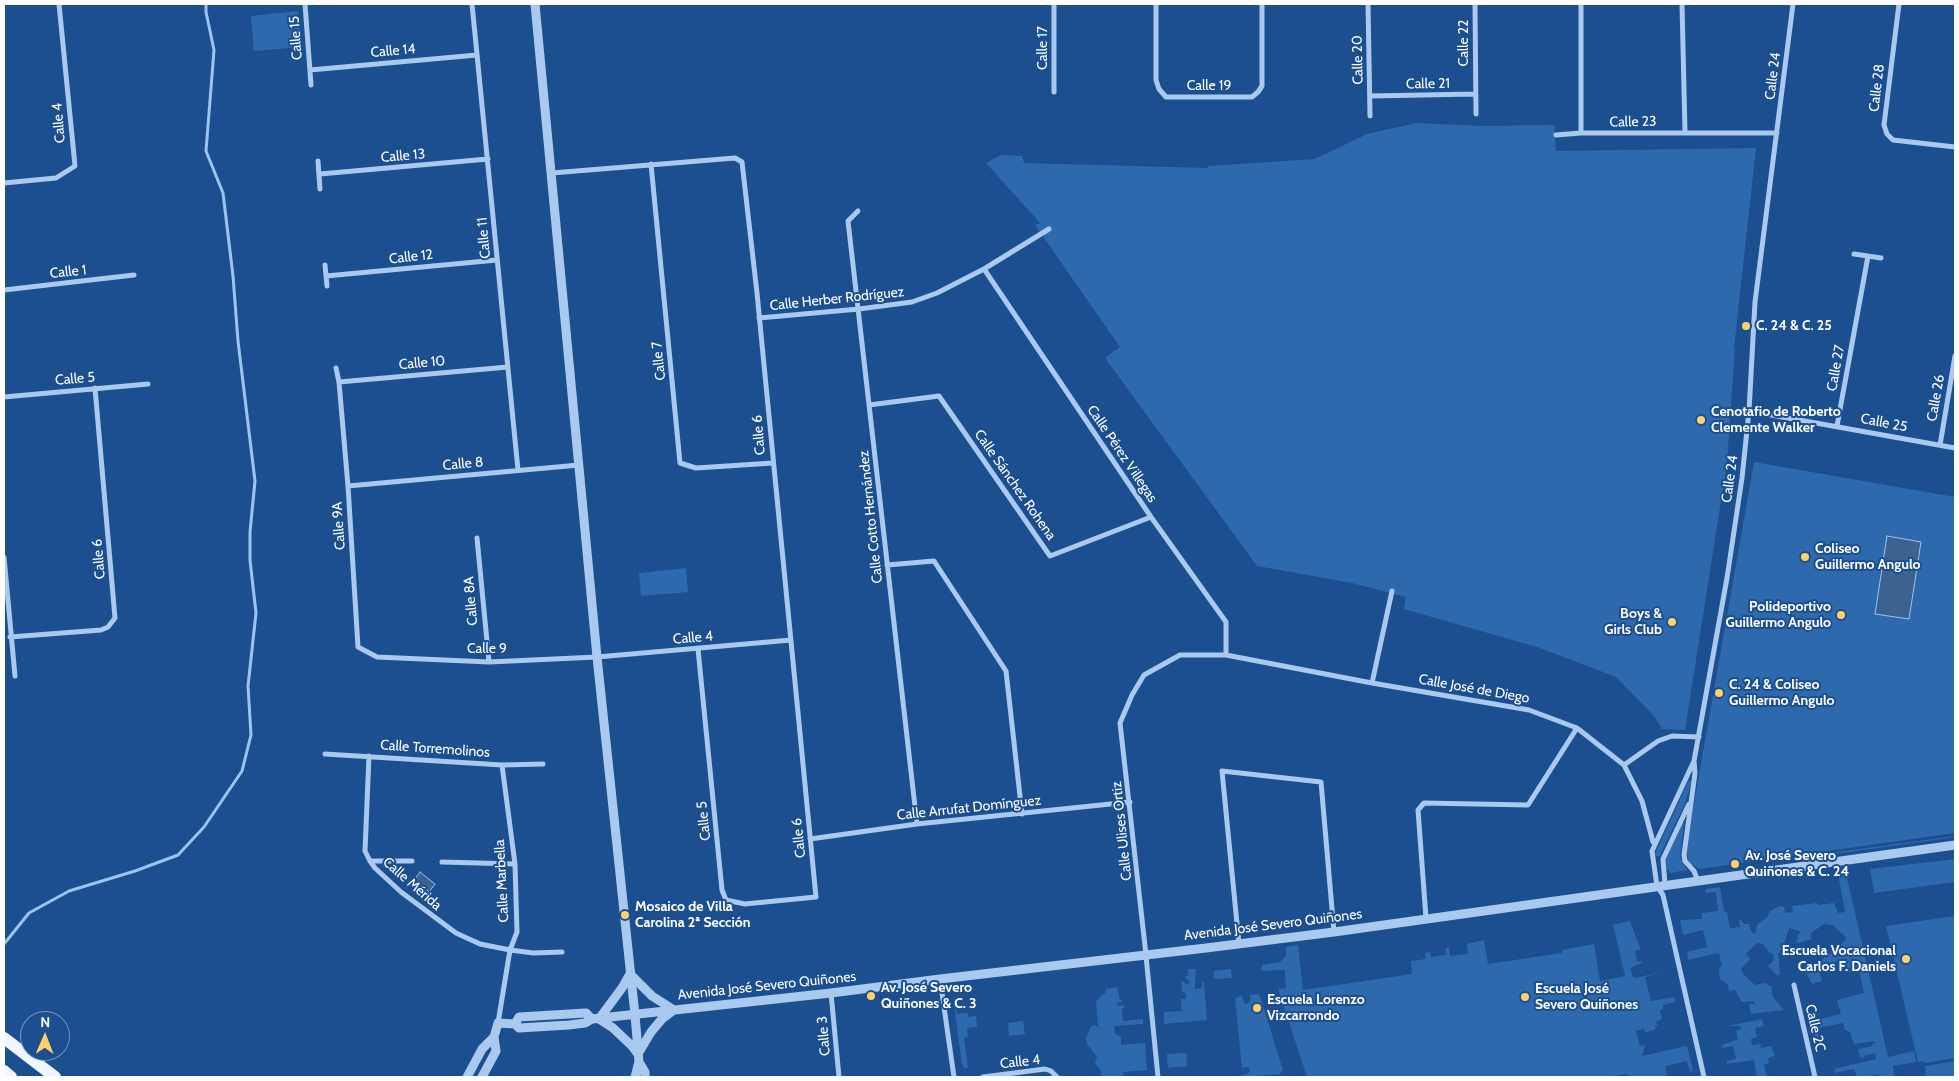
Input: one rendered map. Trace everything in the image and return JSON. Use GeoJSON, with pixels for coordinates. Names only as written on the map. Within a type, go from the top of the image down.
{"type":"FeatureCollection","features":[{"type":"Feature","properties":{"kind":"main road"},"geometry":{"type":"LineString","coordinates":[[4,1038],[55,1077]]}},
{"type":"Feature","properties":{"kind":"main road"},"geometry":{"type":"LineString","coordinates":[[4,1071],[11,1077]]}},
{"type":"Feature","properties":{"kind":"street","name":"Calle 4"},"geometry":{"type":"LineString","coordinates":[[4,183],[56,178],[74,166],[59,4]]}},
{"type":"Feature","properties":{"kind":"street","name":"Calle 15"},"geometry":{"type":"LineString","coordinates":[[305,4],[311,85]]}},
{"type":"Feature","properties":{"kind":"street","name":"Calle 11"},"geometry":{"type":"LineString","coordinates":[[472,4],[518,470]]}},
{"type":"Feature","properties":{"kind":"street"},"geometry":{"type":"LineString","coordinates":[[535,4],[634,1015],[638,1058],[635,1077]]}},
{"type":"Feature","properties":{"kind":"street","name":"Calle 17"},"geometry":{"type":"LineString","coordinates":[[1054,4],[1054,92]]}},
{"type":"Feature","properties":{"kind":"street","name":"Calle 19"},"geometry":{"type":"LineString","coordinates":[[1156,4],[1156,80],[1158,89],[1166,97],[1252,97],[1262,86],[1262,4]]}},
{"type":"Feature","properties":{"kind":"street","name":"Calle 20"},"geometry":{"type":"LineString","coordinates":[[1368,4],[1370,116]]}},
{"type":"Feature","properties":{"kind":"street","name":"Calle 22"},"geometry":{"type":"LineString","coordinates":[[1475,4],[1475,94]]}},
{"type":"Feature","properties":{"kind":"street"},"geometry":{"type":"LineString","coordinates":[[1581,4],[1581,133]]}},
{"type":"Feature","properties":{"kind":"street"},"geometry":{"type":"LineString","coordinates":[[1682,4],[1685,132]]}},
{"type":"Feature","properties":{"kind":"street","name":"Calle 24"},"geometry":{"type":"LineString","coordinates":[[1661,886],[1652,851],[1694,761],[1738,505],[1749,411],[1756,302],[1793,4]]}},
{"type":"Feature","properties":{"kind":"street","name":"Calle 28"},"geometry":{"type":"LineString","coordinates":[[1899,4],[1884,125],[1887,134],[1893,140],[1955,147]]}},
{"type":"Feature","properties":{"kind":"street","name":"Calle 14"},"geometry":{"type":"LineString","coordinates":[[310,70],[477,55]]}},
{"type":"Feature","properties":{"kind":"street"},"geometry":{"type":"LineString","coordinates":[[1475,94],[1476,114]]}},
{"type":"Feature","properties":{"kind":"street","name":"Calle 21"},"geometry":{"type":"LineString","coordinates":[[1370,96],[1475,94]]}},
{"type":"Feature","properties":{"kind":"street","name":"Calle 23"},"geometry":{"type":"LineString","coordinates":[[1556,135],[1581,133],[1777,132]]}},
{"type":"Feature","properties":{"kind":"street","name":"Calle 6"},"geometry":{"type":"LineString","coordinates":[[552,173],[735,158],[742,162],[816,896]]}},
{"type":"Feature","properties":{"kind":"street","name":"Calle 13"},"geometry":{"type":"LineString","coordinates":[[320,174],[488,159]]}},
{"type":"Feature","properties":{"kind":"street"},"geometry":{"type":"LineString","coordinates":[[318,161],[320,189]]}},
{"type":"Feature","properties":{"kind":"street","name":"Calle 7"},"geometry":{"type":"LineString","coordinates":[[651,164],[680,462],[696,468],[773,463]]}},
{"type":"Feature","properties":{"kind":"street","name":"Calle Cotto Hernández"},"geometry":{"type":"LineString","coordinates":[[858,211],[848,221],[917,824]]}},
{"type":"Feature","properties":{"kind":"street","name":"Calle Herber Rodríguez"},"geometry":{"type":"LineString","coordinates":[[759,318],[859,310],[912,302],[937,293],[984,269],[1049,229]]}},
{"type":"Feature","properties":{"kind":"street"},"geometry":{"type":"LineString","coordinates":[[1854,254],[1881,258]]}},
{"type":"Feature","properties":{"kind":"street","name":"Calle 27"},"geometry":{"type":"LineString","coordinates":[[1836,426],[1868,256]]}},
{"type":"Feature","properties":{"kind":"street","name":"Calle 12"},"geometry":{"type":"LineString","coordinates":[[326,276],[497,260]]}},
{"type":"Feature","properties":{"kind":"street"},"geometry":{"type":"LineString","coordinates":[[325,265],[327,286]]}},
{"type":"Feature","properties":{"kind":"street","name":"Calle Pérez Villegas"},"geometry":{"type":"LineString","coordinates":[[984,269],[1151,517],[1226,622],[1226,655]]}},
{"type":"Feature","properties":{"kind":"street","name":"Calle 1"},"geometry":{"type":"LineString","coordinates":[[4,290],[134,275]]}},
{"type":"Feature","properties":{"kind":"street","name":"Calle 26"},"geometry":{"type":"LineString","coordinates":[[1940,445],[1955,356]]}},
{"type":"Feature","properties":{"kind":"street","name":"Calle 10"},"geometry":{"type":"LineString","coordinates":[[339,382],[508,367]]}},
{"type":"Feature","properties":{"kind":"street","name":"Calle 9A"},"geometry":{"type":"LineString","coordinates":[[336,368],[339,382],[348,486],[358,647],[377,657]]}},
{"type":"Feature","properties":{"kind":"street","name":"Calle 5"},"geometry":{"type":"LineString","coordinates":[[4,397],[148,384]]}},
{"type":"Feature","properties":{"kind":"street","name":"Calle 6"},"geometry":{"type":"LineString","coordinates":[[10,637],[100,630],[108,627],[115,618],[95,388]]}},
{"type":"Feature","properties":{"kind":"street","name":"Calle Sánchez Rohena"},"geometry":{"type":"LineString","coordinates":[[869,405],[939,396],[1050,556],[1151,517]]}},
{"type":"Feature","properties":{"kind":"street","name":"Calle 25"},"geometry":{"type":"LineString","coordinates":[[1749,411],[1955,448]]}},
{"type":"Feature","properties":{"kind":"street","name":"Calle 8"},"geometry":{"type":"LineString","coordinates":[[348,486],[579,465]]}},
{"type":"Feature","properties":{"kind":"street","name":"Calle 8A"},"geometry":{"type":"LineString","coordinates":[[477,538],[488,662]]}},
{"type":"Feature","properties":{"kind":"street"},"geometry":{"type":"LineString","coordinates":[[4,557],[15,676]]}},
{"type":"Feature","properties":{"kind":"street"},"geometry":{"type":"LineString","coordinates":[[887,565],[934,561],[1006,671],[1022,814]]}},
{"type":"Feature","properties":{"kind":"street"},"geometry":{"type":"LineString","coordinates":[[1372,683],[1392,592]]}},
{"type":"Feature","properties":{"kind":"street","name":"Calle 4"},"geometry":{"type":"LineString","coordinates":[[598,657],[791,640]]}},
{"type":"Feature","properties":{"kind":"street","name":"Calle 5"},"geometry":{"type":"LineString","coordinates":[[698,649],[722,890],[726,900],[744,904],[816,896]]}},
{"type":"Feature","properties":{"kind":"street","name":"Calle Ulises Ortiz"},"geometry":{"type":"LineString","coordinates":[[1158,1077],[1130,802],[1120,723],[1132,695],[1144,675],[1180,655],[1226,655]]}},
{"type":"Feature","properties":{"kind":"street","name":"Calle José de Diego"},"geometry":{"type":"LineString","coordinates":[[1226,655],[1529,710],[1577,728],[1624,766],[1642,802],[1653,842]]}},
{"type":"Feature","properties":{"kind":"street","name":"Calle 9"},"geometry":{"type":"LineString","coordinates":[[377,657],[488,662],[598,657]]}},
{"type":"Feature","properties":{"kind":"street"},"geometry":{"type":"LineString","coordinates":[[1426,918],[1418,810],[1424,804],[1528,805],[1577,728]]}},
{"type":"Feature","properties":{"kind":"street"},"geometry":{"type":"LineString","coordinates":[[1624,766],[1658,741],[1672,736],[1699,737]]}},
{"type":"Feature","properties":{"kind":"street","name":"Calle Torremolinos"},"geometry":{"type":"LineString","coordinates":[[325,754],[502,765],[543,764]]}},
{"type":"Feature","properties":{"kind":"street","name":"Calle Mérida"},"geometry":{"type":"LineString","coordinates":[[370,756],[365,851],[370,861],[401,892],[445,927],[480,944],[533,953],[562,952]]}},
{"type":"Feature","properties":{"kind":"street"},"geometry":{"type":"LineString","coordinates":[[1694,761],[1695,773],[1684,855],[1685,861],[1694,871],[1698,881]]}},
{"type":"Feature","properties":{"kind":"street","name":"Calle Marbella"},"geometry":{"type":"LineString","coordinates":[[498,1023],[510,950],[516,932],[515,864],[502,765]]}},
{"type":"Feature","properties":{"kind":"street"},"geometry":{"type":"LineString","coordinates":[[1239,944],[1222,771],[1321,782],[1334,932]]}},
{"type":"Feature","properties":{"kind":"street"},"geometry":{"type":"LineString","coordinates":[[1690,801],[1662,859],[1661,886],[1704,1077]]}},
{"type":"Feature","properties":{"kind":"street","name":"Calle Arrufat Domínguez"},"geometry":{"type":"LineString","coordinates":[[810,839],[917,824],[1130,802]]}},
{"type":"Feature","properties":{"kind":"street","name":"Avenida José Severo Quiñones"},"geometry":{"type":"LineString","coordinates":[[498,1023],[515,1024],[518,1028],[569,1025],[585,1023],[595,1019],[831,994],[940,979],[1334,932],[1955,845]]}},
{"type":"Feature","properties":{"kind":"street"},"geometry":{"type":"LineString","coordinates":[[370,861],[412,861]]}},
{"type":"Feature","properties":{"kind":"street"},"geometry":{"type":"LineString","coordinates":[[442,862],[515,864]]}},
{"type":"Feature","properties":{"kind":"street"},"geometry":{"type":"LineString","coordinates":[[630,974],[652,996],[674,1010],[662,1019],[651,1032],[638,1058]]}},
{"type":"Feature","properties":{"kind":"street"},"geometry":{"type":"LineString","coordinates":[[630,974],[622,988],[595,1019],[613,1028],[632,1046],[645,1072],[645,1077]]}},
{"type":"Feature","properties":{"kind":"street"},"geometry":{"type":"LineString","coordinates":[[940,979],[954,1077]]}},
{"type":"Feature","properties":{"kind":"street","name":"Calle 2C"},"geometry":{"type":"LineString","coordinates":[[1794,985],[1815,1077]]}},
{"type":"Feature","properties":{"kind":"street","name":"Calle 3"},"geometry":{"type":"LineString","coordinates":[[831,994],[839,1077]]}},
{"type":"Feature","properties":{"kind":"street","name":"Avenida José Severo Quiñones"},"geometry":{"type":"LineString","coordinates":[[515,1024],[519,1017],[586,1013],[595,1019]]}},
{"type":"Feature","properties":{"kind":"street"},"geometry":{"type":"LineString","coordinates":[[568,1014],[569,1025]]}},
{"type":"Feature","properties":{"kind":"street"},"geometry":{"type":"LineString","coordinates":[[482,1077],[496,1051],[494,1037],[498,1023]]}},
{"type":"Feature","properties":{"kind":"street"},"geometry":{"type":"LineString","coordinates":[[467,1077],[482,1049],[494,1037]]}},
{"type":"Feature","properties":{"kind":"street","name":"Calle 4"},"geometry":{"type":"LineString","coordinates":[[983,1077],[1045,1069],[1051,1071],[1056,1077]]}},
{"type":"Feature","properties":{"kind":"shaded area"},"geometry":{"type":"Polygon","coordinates":[[[298,11],[301,47],[254,51],[251,16],[298,11]]]}},
{"type":"Feature","properties":{"kind":"shaded area"},"geometry":{"type":"Polygon","coordinates":[[[1416,123],[1483,126],[1554,125],[1556,151],[1756,148],[1734,348],[1727,463],[1685,730],[1662,729],[1654,716],[1616,677],[1537,647],[1404,609],[1406,597],[1352,583],[1257,566],[1105,358],[1120,347],[1035,225],[1040,223],[986,163],[1001,155],[1022,156],[1024,163],[1207,168],[1209,166],[1315,159],[1367,134],[1416,123]]]}},
{"type":"Feature","properties":{"kind":"shaded area","name":"Polideportivo Guillermo Angulo"},"geometry":{"type":"Polygon","coordinates":[[[1754,462],[1955,497],[1955,833],[1699,869],[1689,862],[1687,854],[1690,826],[1754,462]]]}},
{"type":"Feature","properties":{"kind":"shaded area"},"geometry":{"type":"Polygon","coordinates":[[[1887,536],[1921,542],[1909,619],[1875,614],[1887,536]]]}},
{"type":"Feature","properties":{"kind":"shaded area"},"geometry":{"type":"Polygon","coordinates":[[[686,568],[688,592],[641,596],[639,573],[686,568]]]}},
{"type":"Feature","properties":{"kind":"shaded area"},"geometry":{"type":"Polygon","coordinates":[[[1689,780],[1691,781],[1685,804],[1660,856],[1656,856],[1655,853],[1689,780]]]}},
{"type":"Feature","properties":{"kind":"shaded area"},"geometry":{"type":"Polygon","coordinates":[[[1682,823],[1684,823],[1680,857],[1687,870],[1670,873],[1667,869],[1666,859],[1682,823]]]}},
{"type":"Feature","properties":{"kind":"shaded area"},"geometry":{"type":"Polygon","coordinates":[[[1955,837],[1786,861],[1786,859],[1955,837]]]}},
{"type":"Feature","properties":{"kind":"shaded area"},"geometry":{"type":"Polygon","coordinates":[[[1955,859],[1955,882],[1874,893],[1870,869],[1955,859]]]}},
{"type":"Feature","properties":{"kind":"shaded area"},"geometry":{"type":"Polygon","coordinates":[[[420,872],[435,884],[429,892],[414,880],[420,872]]]}},
{"type":"Feature","properties":{"kind":"shaded area"},"geometry":{"type":"Polygon","coordinates":[[[1846,873],[1888,1057],[1914,1051],[1916,1062],[1893,1066],[1894,1077],[1879,1077],[1878,1074],[1870,1077],[1857,1077],[1854,1069],[1835,1073],[1834,1069],[1876,1059],[1875,1053],[1864,1056],[1864,1058],[1860,1057],[1858,1049],[1872,1046],[1875,1043],[1874,1041],[1854,1044],[1850,1032],[1845,1030],[1843,1023],[1818,1028],[1820,1037],[1815,1039],[1810,1013],[1814,1012],[1816,1020],[1841,1014],[1837,1000],[1864,993],[1859,970],[1849,973],[1843,959],[1818,967],[1822,981],[1812,984],[1806,973],[1846,940],[1844,935],[1832,925],[1824,924],[1811,933],[1811,939],[1799,943],[1796,942],[1800,931],[1789,928],[1782,950],[1778,954],[1780,973],[1778,976],[1768,966],[1774,960],[1773,954],[1763,944],[1754,945],[1746,954],[1750,959],[1741,969],[1744,975],[1755,985],[1764,983],[1771,986],[1773,997],[1784,1010],[1751,1014],[1749,1004],[1754,1004],[1754,1001],[1742,1002],[1736,990],[1729,991],[1728,985],[1720,979],[1719,967],[1722,966],[1719,953],[1688,960],[1687,952],[1707,947],[1703,930],[1683,935],[1680,920],[1702,919],[1702,913],[1718,911],[1716,892],[1706,893],[1705,889],[1720,887],[1724,911],[1727,912],[1730,928],[1740,927],[1739,920],[1741,920],[1744,924],[1749,924],[1751,931],[1755,934],[1757,925],[1767,917],[1770,911],[1780,906],[1784,907],[1785,913],[1793,912],[1792,906],[1834,903],[1838,913],[1845,912],[1838,874],[1846,873]]]}},
{"type":"Feature","properties":{"kind":"shaded area"},"geometry":{"type":"Polygon","coordinates":[[[1955,916],[1955,1058],[1925,1063],[1924,1061],[1918,1062],[1886,926],[1955,916]]]}},
{"type":"Feature","properties":{"kind":"shaded area"},"geometry":{"type":"Polygon","coordinates":[[[1630,921],[1640,948],[1640,950],[1635,951],[1637,962],[1642,961],[1642,963],[1630,968],[1633,977],[1636,978],[1665,971],[1645,977],[1651,1001],[1674,997],[1675,1002],[1663,1005],[1663,1009],[1660,1010],[1662,1019],[1657,1021],[1656,1029],[1645,1033],[1644,1029],[1636,1031],[1640,1046],[1645,1045],[1642,1056],[1687,1046],[1693,1071],[1690,1072],[1687,1061],[1665,1066],[1667,1077],[1628,1077],[1627,1074],[1609,1077],[1307,1077],[1278,989],[1286,988],[1285,972],[1284,970],[1262,971],[1262,965],[1280,962],[1286,956],[1286,947],[1298,945],[1303,990],[1412,974],[1411,961],[1426,959],[1425,953],[1430,952],[1431,957],[1446,955],[1446,948],[1449,948],[1450,956],[1466,954],[1468,953],[1467,944],[1484,940],[1488,964],[1562,953],[1562,950],[1594,944],[1600,981],[1625,976],[1613,925],[1630,921]]]}},
{"type":"Feature","properties":{"kind":"shaded area"},"geometry":{"type":"Polygon","coordinates":[[[1188,969],[1196,969],[1195,989],[1202,988],[1202,982],[1204,982],[1207,1020],[1164,1024],[1164,1012],[1182,1011],[1181,999],[1186,999],[1185,992],[1182,992],[1181,980],[1187,985],[1190,982],[1185,977],[1188,975],[1188,969]]]}},
{"type":"Feature","properties":{"kind":"shaded area"},"geometry":{"type":"Polygon","coordinates":[[[1231,969],[1232,978],[1214,978],[1214,971],[1231,969]]]}},
{"type":"Feature","properties":{"kind":"shaded area"},"geometry":{"type":"Polygon","coordinates":[[[1117,987],[1122,1002],[1117,1003],[1117,1006],[1124,1005],[1122,1009],[1123,1021],[1143,1019],[1143,1024],[1114,1026],[1115,1034],[1121,1037],[1121,1045],[1145,1043],[1147,1070],[1124,1072],[1124,1077],[1102,1077],[1100,1069],[1095,1063],[1097,1057],[1087,1044],[1086,1038],[1091,1026],[1095,1025],[1098,1028],[1096,1001],[1105,993],[1106,989],[1117,987]]]}},
{"type":"Feature","properties":{"kind":"shaded area"},"geometry":{"type":"Polygon","coordinates":[[[1258,994],[1283,1070],[1280,1074],[1244,1077],[1242,1075],[1249,1073],[1250,1070],[1248,1067],[1242,1068],[1235,998],[1242,996],[1244,1003],[1247,1004],[1250,1001],[1250,995],[1258,994]]]}},
{"type":"Feature","properties":{"kind":"shaded area"},"geometry":{"type":"Polygon","coordinates":[[[955,997],[957,1014],[968,1013],[968,1017],[976,1016],[977,1027],[967,1028],[968,1037],[964,1038],[968,1068],[964,1068],[962,1064],[953,998],[955,997]]]}},
{"type":"Feature","properties":{"kind":"shaded area"},"geometry":{"type":"Polygon","coordinates":[[[1762,1019],[1764,1026],[1755,1028],[1757,1037],[1751,1039],[1752,1045],[1760,1044],[1761,1048],[1771,1046],[1775,1056],[1768,1058],[1769,1063],[1764,1065],[1767,1077],[1757,1077],[1754,1060],[1727,1064],[1727,1061],[1736,1059],[1733,1046],[1722,1048],[1722,1045],[1738,1039],[1736,1030],[1741,1029],[1740,1026],[1728,1026],[1762,1019]]]}},
{"type":"Feature","properties":{"kind":"shaded area"},"geometry":{"type":"Polygon","coordinates":[[[1023,1021],[1025,1034],[1009,1036],[1008,1023],[1023,1021]]]}},
{"type":"Feature","properties":{"kind":"shaded area"},"geometry":{"type":"Polygon","coordinates":[[[1186,1053],[1187,1066],[1168,1068],[1167,1054],[1186,1053]]]}},
{"type":"Feature","properties":{"kind":"shaded area"},"geometry":{"type":"Polygon","coordinates":[[[1955,1061],[1955,1077],[1926,1077],[1925,1066],[1955,1061]]]}},
{"type":"Feature","properties":{"kind":"waterway"},"geometry":{"type":"LineString","coordinates":[[4,944],[29,913],[69,891],[135,871],[178,855],[204,827],[242,771],[251,735],[248,686],[256,613],[250,560],[250,532],[255,481],[223,193],[206,151],[214,50],[206,4]]}},
{"type":"Feature","properties":{"kind":"place","name":"C. 24 & C. 25"},"geometry":{"type":"Point","coordinates":[1746,326]}},
{"type":"Feature","properties":{"kind":"place","name":"Cenotafio de Roberto Clemente Walker"},"geometry":{"type":"Point","coordinates":[1701,420]}},
{"type":"Feature","properties":{"kind":"place","name":"Coliseo Guillermo Angulo"},"geometry":{"type":"Point","coordinates":[1805,557]}},
{"type":"Feature","properties":{"kind":"place","name":"Polideportivo Guillermo Angulo"},"geometry":{"type":"Point","coordinates":[1841,615]}},
{"type":"Feature","properties":{"kind":"place","name":"Boys & Girls Club"},"geometry":{"type":"Point","coordinates":[1672,622]}},
{"type":"Feature","properties":{"kind":"place","name":"C. 24 & Coliseo Guillermo Angulo"},"geometry":{"type":"Point","coordinates":[1719,693]}},
{"type":"Feature","properties":{"kind":"place","name":"Av. José Severo Quiñones & C. 24"},"geometry":{"type":"Point","coordinates":[1735,864]}},
{"type":"Feature","properties":{"kind":"place","name":"Mosaico de Villa Carolina 2ª Sección"},"geometry":{"type":"Point","coordinates":[625,915]}},
{"type":"Feature","properties":{"kind":"place","name":"Escuela Vocacional Carlos F. Daniels"},"geometry":{"type":"Point","coordinates":[1906,959]}},
{"type":"Feature","properties":{"kind":"place","name":"Av. José Severo Quiñones & C. 3"},"geometry":{"type":"Point","coordinates":[871,996]}},
{"type":"Feature","properties":{"kind":"place","name":"Escuela José Severo Quiñones"},"geometry":{"type":"Point","coordinates":[1525,997]}},
{"type":"Feature","properties":{"kind":"place","name":"Escuela Lorenzo Vizcarrondo"},"geometry":{"type":"Point","coordinates":[1257,1008]}}]}
